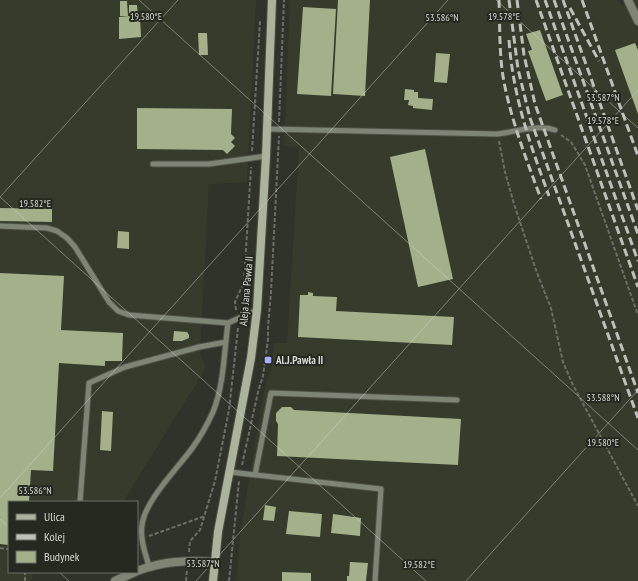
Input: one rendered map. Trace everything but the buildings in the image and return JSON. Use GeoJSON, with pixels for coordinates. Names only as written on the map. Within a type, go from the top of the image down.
{"type":"FeatureCollection","features":[{"type":"Feature","properties":{"kind":"main road","name":"Aleja Jana Pawła II"},"geometry":{"type":"LineString","coordinates":[[213,581],[218,532],[251,358],[257,310],[266,156],[272,0]]}},
{"type":"Feature","properties":{"kind":"street"},"geometry":{"type":"LineString","coordinates":[[628,0],[638,21]]}},
{"type":"Feature","properties":{"kind":"street"},"geometry":{"type":"LineString","coordinates":[[138,571],[150,566],[170,562],[188,560],[215,562]]}},
{"type":"Feature","properties":{"kind":"street"},"geometry":{"type":"LineString","coordinates":[[115,581],[134,573]]}},
{"type":"Feature","properties":{"kind":"lane"},"geometry":{"type":"LineString","coordinates":[[267,129],[497,134],[538,128],[549,128],[555,130]]}},
{"type":"Feature","properties":{"kind":"lane"},"geometry":{"type":"LineString","coordinates":[[153,164],[210,164],[266,156]]}},
{"type":"Feature","properties":{"kind":"lane"},"geometry":{"type":"LineString","coordinates":[[0,226],[47,228],[57,231],[67,238],[75,247],[109,302],[118,311],[129,315],[228,323],[257,310]]}},
{"type":"Feature","properties":{"kind":"lane"},"geometry":{"type":"LineString","coordinates":[[150,566],[142,539],[142,524],[148,509],[158,492],[203,432],[213,411],[220,384],[228,323]]}},
{"type":"Feature","properties":{"kind":"lane"},"geometry":{"type":"LineString","coordinates":[[80,501],[89,383],[125,367],[226,342]]}},
{"type":"Feature","properties":{"kind":"lane"},"geometry":{"type":"LineString","coordinates":[[255,475],[271,393],[457,400]]}},
{"type":"Feature","properties":{"kind":"lane"},"geometry":{"type":"LineString","coordinates":[[230,472],[381,489],[375,581]]}},
{"type":"Feature","properties":{"kind":"path"},"geometry":{"type":"LineString","coordinates":[[186,581],[190,542],[200,530],[205,516],[215,481],[229,410],[238,333],[235,302],[244,282],[260,16]]}},
{"type":"Feature","properties":{"kind":"path"},"geometry":{"type":"LineString","coordinates":[[555,130],[571,142],[584,165],[638,315]]}},
{"type":"Feature","properties":{"kind":"path"},"geometry":{"type":"LineString","coordinates":[[497,134],[505,172],[537,273],[551,308],[563,362],[573,384],[638,506]]}},
{"type":"Feature","properties":{"kind":"path"},"geometry":{"type":"LineString","coordinates":[[142,539],[205,516]]}},
{"type":"Feature","properties":{"kind":"shaded area"},"geometry":{"type":"Polygon","coordinates":[[[0,0],[256,0],[247,182],[209,184],[200,353],[206,368],[124,501],[8,501],[8,573],[33,573],[32,581],[0,581],[0,0]]]}},
{"type":"Feature","properties":{"kind":"shaded area"},"geometry":{"type":"Polygon","coordinates":[[[290,0],[618,0],[621,6],[629,0],[638,0],[638,581],[236,581],[241,527],[264,391],[271,369],[274,343],[287,343],[299,147],[284,146],[290,0]]]}},
{"type":"Feature","properties":{"kind":"railway"},"geometry":{"type":"LineString","coordinates":[[499,0],[500,52],[507,97],[525,156],[541,199]]}},
{"type":"Feature","properties":{"kind":"railway"},"geometry":{"type":"LineString","coordinates":[[509,0],[518,69],[530,118],[638,418]]}},
{"type":"Feature","properties":{"kind":"railway"},"geometry":{"type":"LineString","coordinates":[[517,0],[524,55],[535,104],[638,393]]}},
{"type":"Feature","properties":{"kind":"railway"},"geometry":{"type":"LineString","coordinates":[[536,0],[638,287]]}},
{"type":"Feature","properties":{"kind":"railway"},"geometry":{"type":"LineString","coordinates":[[545,0],[638,261]]}},
{"type":"Feature","properties":{"kind":"railway"},"geometry":{"type":"LineString","coordinates":[[554,0],[638,234]]}},
{"type":"Feature","properties":{"kind":"railway"},"geometry":{"type":"LineString","coordinates":[[563,0],[638,210]]}},
{"type":"Feature","properties":{"kind":"railway"},"geometry":{"type":"LineString","coordinates":[[582,0],[638,156]]}},
{"type":"Feature","properties":{"kind":"railway"},"geometry":{"type":"LineString","coordinates":[[570,8],[599,61]]}},
{"type":"Feature","properties":{"kind":"railway"},"geometry":{"type":"LineString","coordinates":[[509,40],[518,101],[535,158],[549,196]]}},
{"type":"Feature","properties":{"kind":"place","name":"Al.J.Pawła II"},"geometry":{"type":"Point","coordinates":[268,360]}}]}
